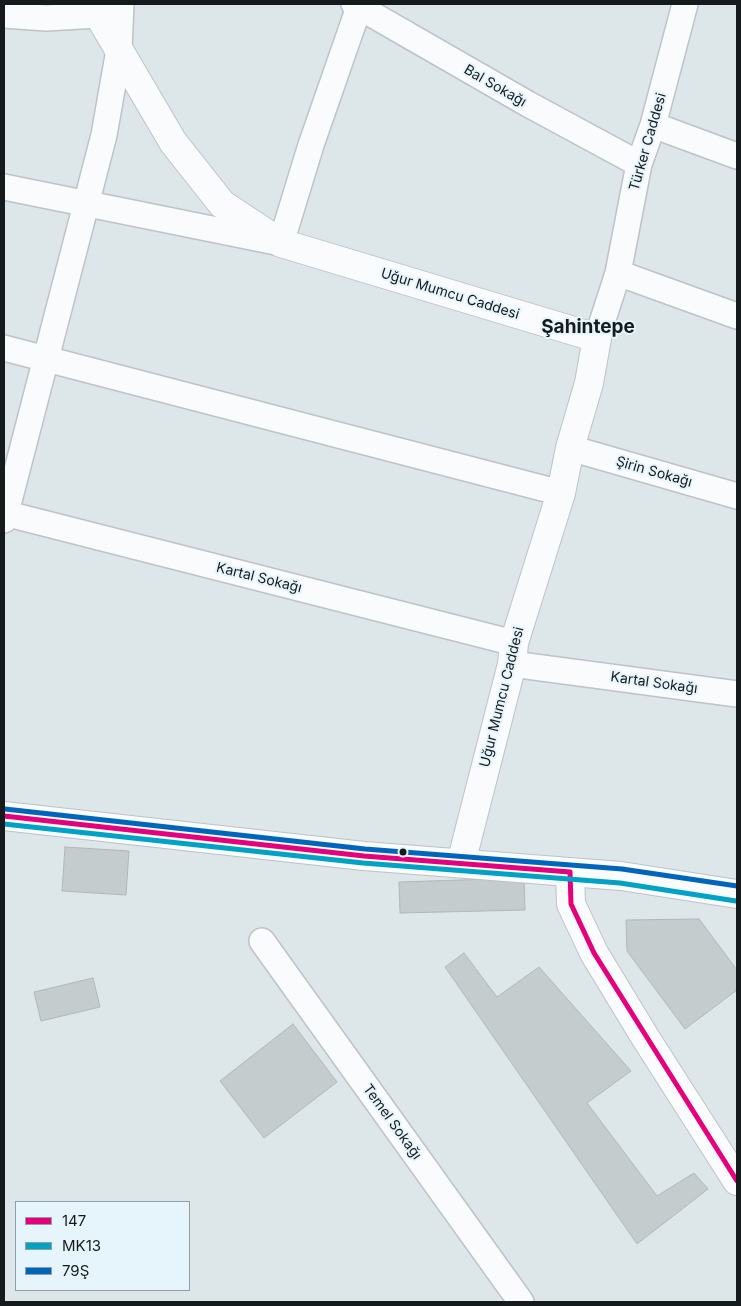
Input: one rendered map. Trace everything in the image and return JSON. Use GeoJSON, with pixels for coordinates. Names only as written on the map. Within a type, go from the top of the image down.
{"type":"FeatureCollection","features":[{"type":"Feature","properties":{"kind":"street","name":"Türker Caddesi"},"geometry":{"type":"LineString","coordinates":[[596,338],[618,273],[639,164],[653,124],[685,4]]}},
{"type":"Feature","properties":{"kind":"street"},"geometry":{"type":"LineString","coordinates":[[4,187],[281,244],[357,5]]}},
{"type":"Feature","properties":{"kind":"street","name":"Bal Sokağı"},"geometry":{"type":"LineString","coordinates":[[357,5],[528,104],[639,164]]}},
{"type":"Feature","properties":{"kind":"street"},"geometry":{"type":"LineString","coordinates":[[4,15],[46,18],[104,7]]}},
{"type":"Feature","properties":{"kind":"street","name":"Uğur Mumcu Caddesi"},"geometry":{"type":"LineString","coordinates":[[104,7],[119,50],[173,142],[222,204],[281,244],[596,338],[589,383],[570,448],[561,493],[513,653],[461,863]]}},
{"type":"Feature","properties":{"kind":"street"},"geometry":{"type":"LineString","coordinates":[[4,515],[104,135],[119,50]]}},
{"type":"Feature","properties":{"kind":"street"},"geometry":{"type":"LineString","coordinates":[[653,124],[737,156]]}},
{"type":"Feature","properties":{"kind":"street"},"geometry":{"type":"LineString","coordinates":[[618,273],[737,316]]}},
{"type":"Feature","properties":{"kind":"street"},"geometry":{"type":"LineString","coordinates":[[4,348],[561,493]]}},
{"type":"Feature","properties":{"kind":"street","name":"Şirin Sokağı"},"geometry":{"type":"LineString","coordinates":[[570,448],[737,496]]}},
{"type":"Feature","properties":{"kind":"street","name":"Kartal Sokağı"},"geometry":{"type":"LineString","coordinates":[[4,515],[513,653],[737,694]]}},
{"type":"Feature","properties":{"kind":"street"},"geometry":{"type":"LineString","coordinates":[[4,816],[354,855],[621,876],[737,894]]}},
{"type":"Feature","properties":{"kind":"street"},"geometry":{"type":"LineString","coordinates":[[570,872],[571,904],[594,952],[644,1037],[737,1181]]}},
{"type":"Feature","properties":{"kind":"street","name":"Temel Sokağı"},"geometry":{"type":"LineString","coordinates":[[262,941],[521,1302]]}},
{"type":"Feature","properties":{"kind":"building"},"geometry":{"type":"Polygon","coordinates":[[[65,847],[129,851],[126,895],[62,891],[65,847]]]}},
{"type":"Feature","properties":{"kind":"building"},"geometry":{"type":"Polygon","coordinates":[[[524,878],[525,910],[400,913],[399,882],[524,878]]]}},
{"type":"Feature","properties":{"kind":"building"},"geometry":{"type":"Polygon","coordinates":[[[699,919],[737,970],[737,990],[685,1029],[627,951],[626,920],[699,919]]]}},
{"type":"Feature","properties":{"kind":"building"},"geometry":{"type":"Polygon","coordinates":[[[464,953],[497,997],[539,967],[631,1071],[587,1103],[657,1196],[694,1173],[708,1189],[637,1244],[445,967],[464,953]]]}},
{"type":"Feature","properties":{"kind":"building"},"geometry":{"type":"Polygon","coordinates":[[[93,978],[100,1007],[41,1021],[34,992],[93,978]]]}},
{"type":"Feature","properties":{"kind":"building"},"geometry":{"type":"Polygon","coordinates":[[[293,1024],[337,1082],[264,1138],[220,1081],[293,1024]]]}},
{"type":"Feature","properties":{"kind":"transit line","name":"79Ş"},"geometry":{"type":"LineString","coordinates":[[5,809],[365,849],[622,869],[737,886]]}},
{"type":"Feature","properties":{"kind":"transit line","name":"147"},"geometry":{"type":"LineString","coordinates":[[4,816],[364,856],[570,872]]}},
{"type":"Feature","properties":{"kind":"transit line","name":"MK13"},"geometry":{"type":"LineString","coordinates":[[4,824],[363,863],[620,883],[736,901]]}},
{"type":"Feature","properties":{"kind":"transit line","name":"147"},"geometry":{"type":"LineString","coordinates":[[570,872],[571,904],[594,953],[737,1181]]}},
{"type":"Feature","properties":{"kind":"district","name":"Şahintepe"},"geometry":{"type":"Point","coordinates":[588,327]}}]}
